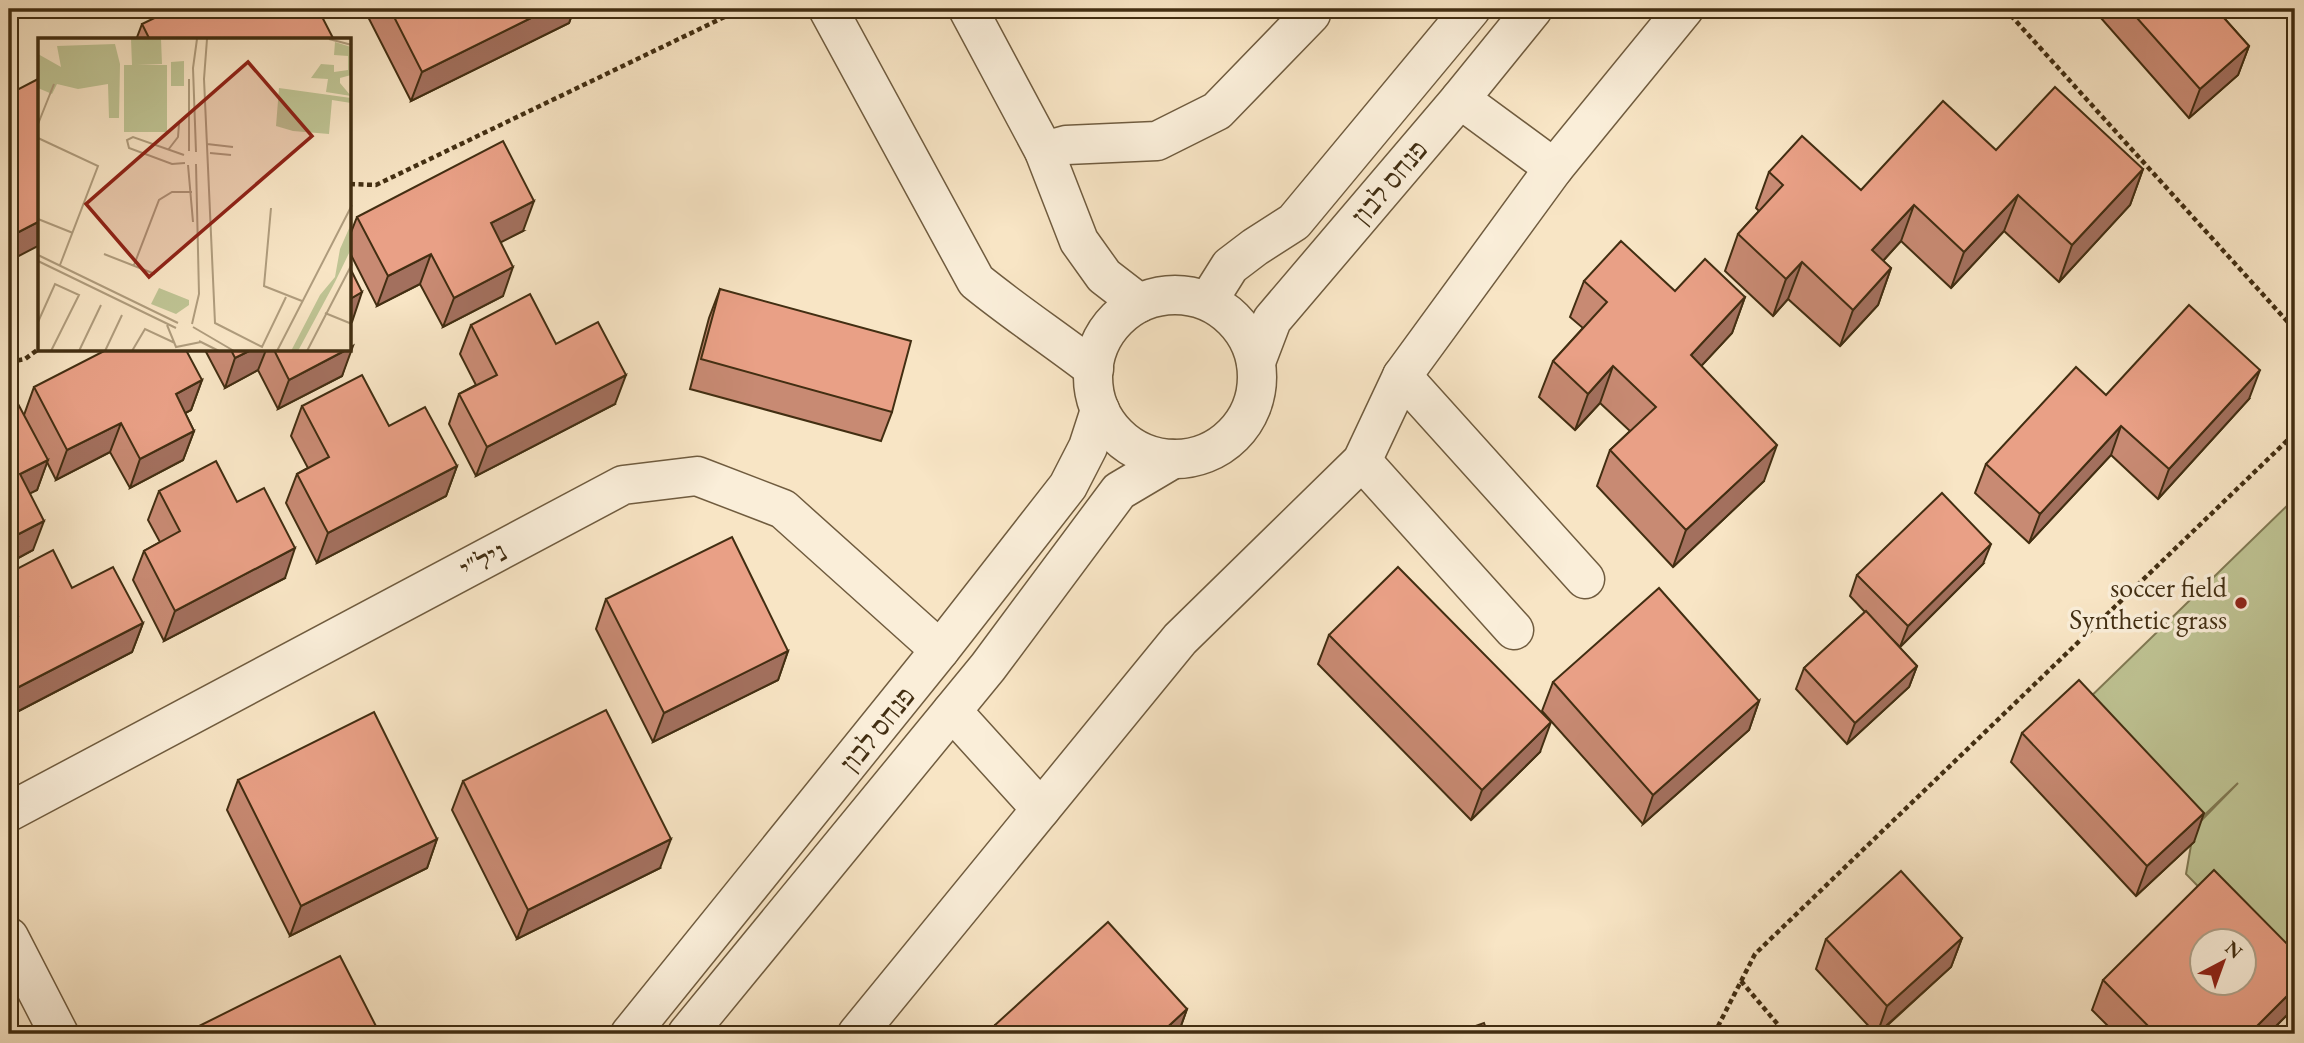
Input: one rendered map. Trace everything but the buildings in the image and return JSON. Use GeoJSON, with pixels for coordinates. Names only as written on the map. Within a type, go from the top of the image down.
{"type":"FeatureCollection","features":[{"type":"Feature","properties":{"kind":"street"},"geometry":{"type":"LineString","coordinates":[[828,9],[976,281],[1094,369]]}},
{"type":"Feature","properties":{"kind":"street"},"geometry":{"type":"LineString","coordinates":[[968,9],[1044,151],[1079,241],[1104,276],[1139,303]]}},
{"type":"Feature","properties":{"kind":"street","name":"פנחס לבון"},"geometry":{"type":"LineString","coordinates":[[1208,301],[1230,266],[1294,222],[1471,9]]}},
{"type":"Feature","properties":{"kind":"street","name":"פנחס לבון"},"geometry":{"type":"LineString","coordinates":[[1256,362],[1272,320],[1460,99],[1532,9]]}},
{"type":"Feature","properties":{"kind":"street"},"geometry":{"type":"LineString","coordinates":[[857,1034],[1180,639],[1363,461],[1402,376],[1554,169],[1684,9]]}},
{"type":"Feature","properties":{"kind":"street"},"geometry":{"type":"LineString","coordinates":[[1044,151],[1066,145],[1157,141],[1217,111],[1311,13]]}},
{"type":"Feature","properties":{"kind":"street"},"geometry":{"type":"LineString","coordinates":[[1460,99],[1554,169]]}},
{"type":"Feature","properties":{"kind":"street"},"geometry":{"type":"LineString","coordinates":[[1185,295],[1208,301],[1230,316],[1248,337],[1256,362],[1257,386],[1251,410],[1238,430],[1220,447],[1198,456],[1174,459],[1151,455],[1130,446],[1113,430],[1100,410],[1094,390],[1098,349],[1108,330],[1122,314],[1139,303],[1162,296],[1185,295]]}},
{"type":"Feature","properties":{"kind":"street"},"geometry":{"type":"LineString","coordinates":[[1402,376],[1585,579]]}},
{"type":"Feature","properties":{"kind":"street","name":"פנחס לבון"},"geometry":{"type":"LineString","coordinates":[[630,1034],[940,650],[1068,486],[1088,447],[1100,410]]}},
{"type":"Feature","properties":{"kind":"street","name":"פנחס לבון"},"geometry":{"type":"LineString","coordinates":[[687,1034],[953,711],[1119,491],[1174,459]]}},
{"type":"Feature","properties":{"kind":"street"},"geometry":{"type":"LineString","coordinates":[[1363,461],[1514,630]]}},
{"type":"Feature","properties":{"kind":"street","name":"ניל\"י"},"geometry":{"type":"LineString","coordinates":[[9,812],[623,485],[697,476],[783,509],[940,650]]}},
{"type":"Feature","properties":{"kind":"street"},"geometry":{"type":"LineString","coordinates":[[953,711],[1041,809]]}},
{"type":"Feature","properties":{"kind":"street"},"geometry":{"type":"LineString","coordinates":[[9,937],[59,1034]]}},
{"type":"Feature","properties":{"kind":"path"},"geometry":{"type":"LineString","coordinates":[[352,184],[376,185],[741,9]]}},
{"type":"Feature","properties":{"kind":"path"},"geometry":{"type":"LineString","coordinates":[[2004,9],[2295,330]]}},
{"type":"Feature","properties":{"kind":"path"},"geometry":{"type":"LineString","coordinates":[[9,362],[25,359],[38,349]]}},
{"type":"Feature","properties":{"kind":"path"},"geometry":{"type":"LineString","coordinates":[[1714,1034],[1755,954],[2295,433]]}},
{"type":"Feature","properties":{"kind":"path"},"geometry":{"type":"LineString","coordinates":[[1741,981],[1786,1034]]}},
{"type":"Feature","properties":{"kind":"green space","name":"soccer field Synthetic grass"},"geometry":{"type":"Polygon","coordinates":[[[2295,498],[2295,986],[2258,948],[2258,928],[2239,928],[2186,874],[2194,828],[2238,783],[2194,825],[2080,707],[2295,498]]]}},
{"type":"Feature","properties":{"kind":"place","name":"soccer field Synthetic grass"},"geometry":{"type":"Point","coordinates":[2241,603]}}]}
